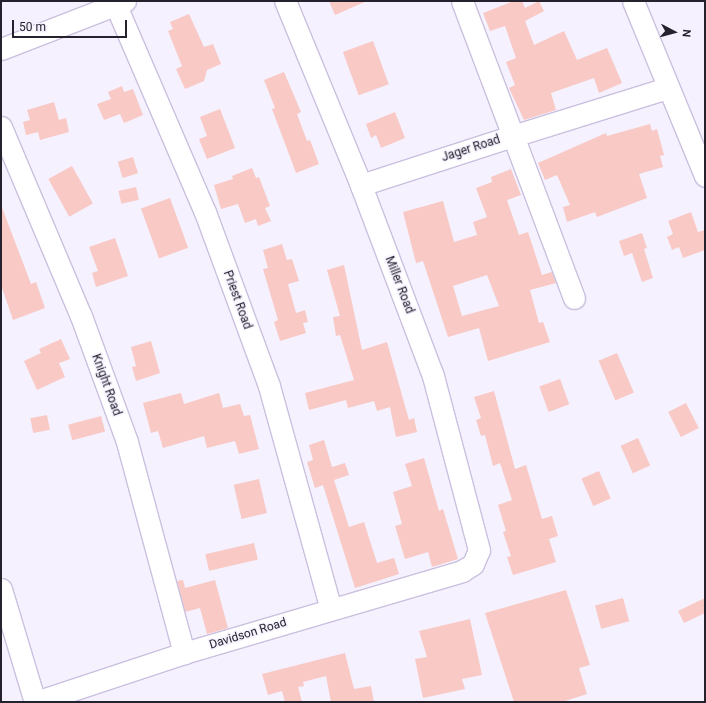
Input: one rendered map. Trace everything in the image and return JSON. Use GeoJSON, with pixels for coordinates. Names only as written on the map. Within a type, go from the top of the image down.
{"type":"FeatureCollection","features":[{"type":"Feature","properties":{"kind":"street","name":"Miller Road"},"geometry":{"type":"LineString","coordinates":[[285,1],[361,185],[433,376],[477,536],[479,550],[473,564],[462,572]]}},
{"type":"Feature","properties":{"kind":"street","name":"Jager Road"},"geometry":{"type":"LineString","coordinates":[[361,185],[513,136],[462,1]]}},
{"type":"Feature","properties":{"kind":"street"},"geometry":{"type":"LineString","coordinates":[[633,1],[667,88],[705,176]]}},
{"type":"Feature","properties":{"kind":"street"},"geometry":{"type":"LineString","coordinates":[[1,49],[118,2]]}},
{"type":"Feature","properties":{"kind":"street","name":"Priest Road"},"geometry":{"type":"LineString","coordinates":[[118,2],[205,212],[269,386],[331,609]]}},
{"type":"Feature","properties":{"kind":"street"},"geometry":{"type":"LineString","coordinates":[[574,298],[513,136],[667,88]]}},
{"type":"Feature","properties":{"kind":"street","name":"Knight Road"},"geometry":{"type":"LineString","coordinates":[[1,127],[81,316],[124,435],[184,653]]}},
{"type":"Feature","properties":{"kind":"street","name":"Davidson Road"},"geometry":{"type":"LineString","coordinates":[[36,702],[184,653],[462,572]]}},
{"type":"Feature","properties":{"kind":"street"},"geometry":{"type":"LineString","coordinates":[[1,589],[36,702]]}},
{"type":"Feature","properties":{"kind":"building"},"geometry":{"type":"Polygon","coordinates":[[[329,1],[367,1],[335,15],[329,1]]]}},
{"type":"Feature","properties":{"kind":"building"},"geometry":{"type":"Polygon","coordinates":[[[514,1],[522,1],[525,8],[539,1],[544,11],[525,21],[534,45],[564,31],[577,60],[607,48],[622,83],[599,93],[594,78],[551,93],[556,110],[524,120],[509,88],[515,85],[506,62],[516,58],[505,26],[490,31],[483,13],[514,1]]]}},
{"type":"Feature","properties":{"kind":"building"},"geometry":{"type":"Polygon","coordinates":[[[189,14],[204,47],[213,44],[221,64],[207,70],[204,81],[185,89],[176,69],[182,66],[168,31],[173,29],[170,22],[189,14]]]}},
{"type":"Feature","properties":{"kind":"building"},"geometry":{"type":"Polygon","coordinates":[[[373,41],[389,84],[359,95],[343,52],[373,41]]]}},
{"type":"Feature","properties":{"kind":"building"},"geometry":{"type":"Polygon","coordinates":[[[284,72],[301,112],[297,114],[307,141],[310,140],[319,164],[296,173],[272,109],[275,108],[264,80],[284,72]]]}},
{"type":"Feature","properties":{"kind":"building"},"geometry":{"type":"Polygon","coordinates":[[[122,86],[124,92],[133,89],[143,115],[124,123],[120,114],[104,120],[97,104],[111,99],[108,92],[122,86]]]}},
{"type":"Feature","properties":{"kind":"building"},"geometry":{"type":"Polygon","coordinates":[[[54,102],[59,120],[66,118],[69,132],[40,140],[38,132],[26,135],[23,122],[30,120],[27,110],[54,102]]]}},
{"type":"Feature","properties":{"kind":"building"},"geometry":{"type":"Polygon","coordinates":[[[220,109],[235,148],[207,159],[199,139],[207,136],[200,117],[220,109]]]}},
{"type":"Feature","properties":{"kind":"building"},"geometry":{"type":"Polygon","coordinates":[[[395,112],[405,138],[381,148],[376,135],[371,138],[366,124],[395,112]]]}},
{"type":"Feature","properties":{"kind":"building"},"geometry":{"type":"Polygon","coordinates":[[[650,124],[652,131],[657,129],[664,155],[660,156],[663,167],[639,174],[647,198],[597,217],[595,212],[567,222],[563,207],[570,205],[557,175],[545,180],[538,163],[606,133],[607,136],[650,124]]]}},
{"type":"Feature","properties":{"kind":"building"},"geometry":{"type":"Polygon","coordinates":[[[133,157],[138,173],[123,178],[118,162],[133,157]]]}},
{"type":"Feature","properties":{"kind":"building"},"geometry":{"type":"Polygon","coordinates":[[[72,166],[93,204],[69,217],[48,179],[72,166]]]}},
{"type":"Feature","properties":{"kind":"building"},"geometry":{"type":"Polygon","coordinates":[[[252,168],[256,178],[259,177],[270,206],[265,208],[271,221],[258,226],[256,219],[245,223],[238,204],[221,209],[214,185],[233,179],[232,176],[252,168]]]}},
{"type":"Feature","properties":{"kind":"building"},"geometry":{"type":"Polygon","coordinates":[[[511,169],[521,195],[507,200],[519,235],[528,232],[542,275],[552,272],[556,283],[530,290],[539,323],[543,322],[550,342],[488,361],[479,328],[448,337],[423,261],[416,263],[403,212],[443,201],[454,242],[477,235],[473,222],[487,217],[476,188],[492,182],[491,177],[511,169]],[[487,275],[453,286],[462,316],[499,306],[487,275]]]}},
{"type":"Feature","properties":{"kind":"building"},"geometry":{"type":"Polygon","coordinates":[[[136,187],[139,200],[121,204],[118,191],[136,187]]]}},
{"type":"Feature","properties":{"kind":"building"},"geometry":{"type":"Polygon","coordinates":[[[170,198],[188,248],[159,258],[141,209],[170,198]]]}},
{"type":"Feature","properties":{"kind":"building"},"geometry":{"type":"Polygon","coordinates":[[[1,205],[31,284],[36,282],[45,308],[13,320],[1,285],[1,205]]]}},
{"type":"Feature","properties":{"kind":"building"},"geometry":{"type":"Polygon","coordinates":[[[691,212],[698,232],[705,230],[705,250],[683,258],[679,247],[672,250],[667,237],[673,234],[668,221],[691,212]]]}},
{"type":"Feature","properties":{"kind":"building"},"geometry":{"type":"Polygon","coordinates":[[[642,233],[647,248],[644,249],[653,278],[642,282],[632,253],[624,256],[619,241],[642,233]]]}},
{"type":"Feature","properties":{"kind":"building"},"geometry":{"type":"Polygon","coordinates":[[[115,238],[128,276],[96,287],[92,273],[98,271],[89,247],[115,238]]]}},
{"type":"Feature","properties":{"kind":"building"},"geometry":{"type":"Polygon","coordinates":[[[282,244],[287,260],[292,259],[299,281],[288,284],[296,313],[305,310],[308,322],[303,323],[306,333],[280,341],[274,322],[278,320],[263,269],[268,268],[263,250],[282,244]]]}},
{"type":"Feature","properties":{"kind":"building"},"geometry":{"type":"Polygon","coordinates":[[[344,265],[362,350],[387,342],[409,420],[414,418],[417,432],[396,437],[390,407],[377,411],[374,401],[348,408],[346,400],[309,410],[305,393],[354,380],[340,335],[336,336],[333,317],[340,316],[327,270],[344,265]]]}},
{"type":"Feature","properties":{"kind":"building"},"geometry":{"type":"Polygon","coordinates":[[[61,339],[70,359],[59,363],[65,377],[37,390],[24,361],[41,353],[39,349],[61,339]]]}},
{"type":"Feature","properties":{"kind":"building"},"geometry":{"type":"Polygon","coordinates":[[[151,341],[160,373],[136,381],[132,367],[136,366],[131,347],[151,341]]]}},
{"type":"Feature","properties":{"kind":"building"},"geometry":{"type":"Polygon","coordinates":[[[617,353],[634,393],[615,400],[599,361],[617,353]]]}},
{"type":"Feature","properties":{"kind":"building"},"geometry":{"type":"Polygon","coordinates":[[[560,379],[569,404],[549,412],[539,387],[560,379]]]}},
{"type":"Feature","properties":{"kind":"building"},"geometry":{"type":"Polygon","coordinates":[[[494,391],[515,469],[526,465],[542,519],[552,516],[558,536],[549,539],[556,562],[513,575],[507,557],[511,556],[503,532],[506,531],[498,505],[512,500],[500,463],[493,466],[485,435],[481,436],[476,420],[481,418],[474,397],[494,391]]]}},
{"type":"Feature","properties":{"kind":"building"},"geometry":{"type":"Polygon","coordinates":[[[181,393],[184,404],[219,393],[223,408],[240,404],[244,416],[250,415],[259,449],[239,454],[235,441],[207,448],[204,436],[163,448],[158,431],[151,433],[143,403],[181,393]]]}},
{"type":"Feature","properties":{"kind":"building"},"geometry":{"type":"Polygon","coordinates":[[[686,403],[699,428],[681,437],[668,412],[686,403]]]}},
{"type":"Feature","properties":{"kind":"building"},"geometry":{"type":"Polygon","coordinates":[[[47,415],[50,430],[33,433],[30,418],[47,415]]]}},
{"type":"Feature","properties":{"kind":"building"},"geometry":{"type":"Polygon","coordinates":[[[101,416],[105,431],[72,440],[68,425],[101,416]]]}},
{"type":"Feature","properties":{"kind":"building"},"geometry":{"type":"Polygon","coordinates":[[[638,438],[650,465],[633,473],[621,446],[638,438]]]}},
{"type":"Feature","properties":{"kind":"building"},"geometry":{"type":"Polygon","coordinates":[[[324,440],[332,467],[345,463],[349,475],[334,480],[349,527],[364,522],[377,563],[394,558],[399,574],[355,588],[323,485],[315,488],[307,462],[313,460],[309,445],[324,440]]]}},
{"type":"Feature","properties":{"kind":"building"},"geometry":{"type":"Polygon","coordinates":[[[424,458],[439,511],[443,509],[458,559],[432,567],[428,552],[405,559],[395,526],[402,524],[393,492],[412,486],[405,464],[424,458]]]}},
{"type":"Feature","properties":{"kind":"building"},"geometry":{"type":"Polygon","coordinates":[[[599,471],[611,499],[593,506],[582,478],[599,471]]]}},
{"type":"Feature","properties":{"kind":"building"},"geometry":{"type":"Polygon","coordinates":[[[259,479],[267,513],[242,519],[234,485],[259,479]]]}},
{"type":"Feature","properties":{"kind":"building"},"geometry":{"type":"Polygon","coordinates":[[[254,543],[258,560],[209,571],[205,554],[254,543]]]}},
{"type":"Feature","properties":{"kind":"building"},"geometry":{"type":"Polygon","coordinates":[[[183,580],[185,588],[215,580],[228,628],[207,634],[200,608],[185,612],[177,581],[183,580]]]}},
{"type":"Feature","properties":{"kind":"building"},"geometry":{"type":"Polygon","coordinates":[[[566,590],[590,665],[579,668],[587,694],[562,702],[514,702],[485,613],[566,590]]]}},
{"type":"Feature","properties":{"kind":"building"},"geometry":{"type":"Polygon","coordinates":[[[623,598],[629,621],[601,629],[595,606],[623,598]]]}},
{"type":"Feature","properties":{"kind":"building"},"geometry":{"type":"Polygon","coordinates":[[[705,598],[705,613],[684,623],[678,611],[705,598]]]}},
{"type":"Feature","properties":{"kind":"building"},"geometry":{"type":"Polygon","coordinates":[[[470,619],[482,675],[462,679],[465,689],[423,698],[415,659],[427,657],[419,631],[470,619]]]}},
{"type":"Feature","properties":{"kind":"building"},"geometry":{"type":"Polygon","coordinates":[[[345,653],[354,689],[371,686],[374,702],[331,702],[326,676],[303,682],[304,686],[298,687],[302,702],[285,702],[282,691],[268,695],[262,674],[345,653]]]}}]}
